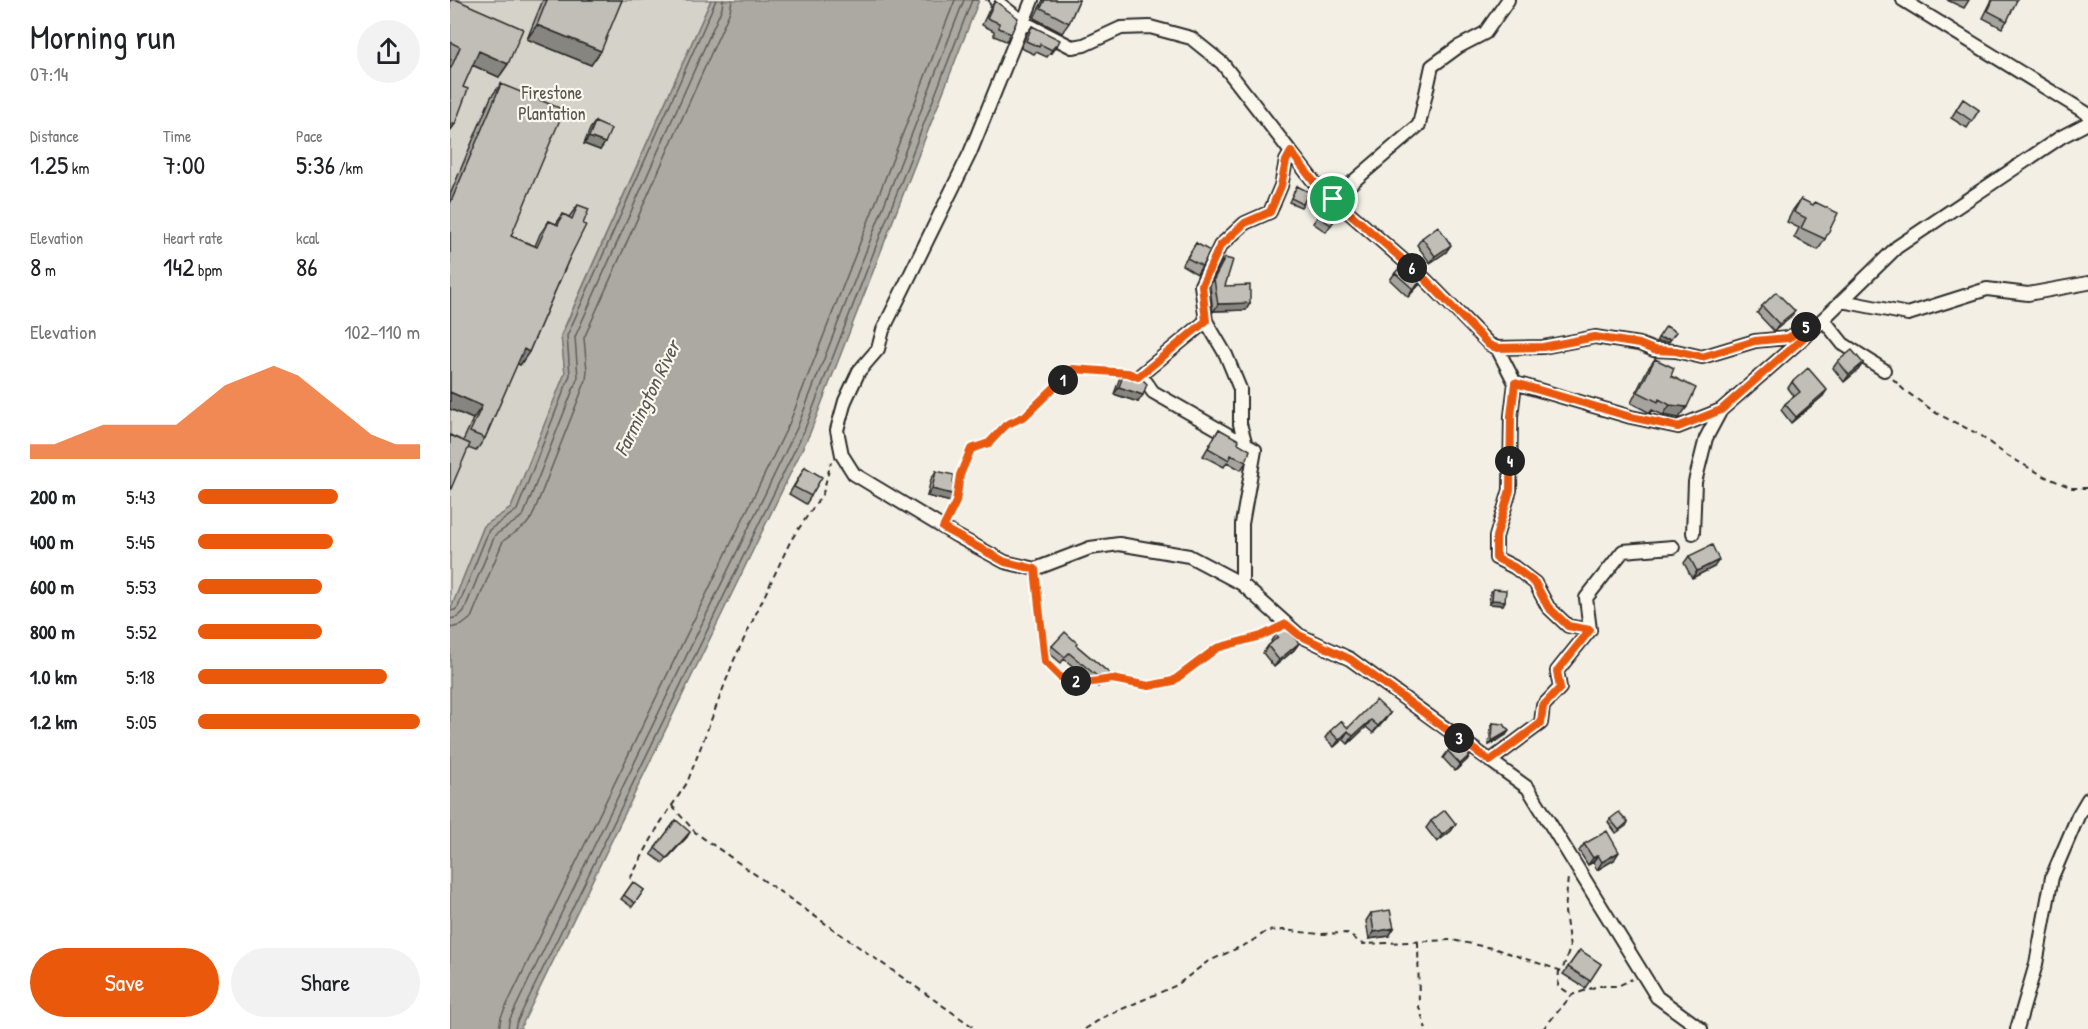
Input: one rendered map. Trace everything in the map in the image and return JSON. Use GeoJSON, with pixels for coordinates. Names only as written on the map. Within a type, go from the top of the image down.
{"type":"FeatureCollection","features":[{"type":"Feature","properties":{"kind":"street"},"geometry":{"type":"LineString","coordinates":[[1032,0],[970,153],[883,330],[878,349],[859,371],[844,400],[837,430],[842,455],[854,474],[943,528],[1005,562],[1035,569],[1090,548],[1119,544],[1189,556],[1242,584],[1299,635],[1350,659],[1528,788],[1657,997],[1701,1029]]}},
{"type":"Feature","properties":{"kind":"street"},"geometry":{"type":"LineString","coordinates":[[1333,199],[1419,124],[1432,66],[1485,33],[1508,0]]}},
{"type":"Feature","properties":{"kind":"street"},"geometry":{"type":"LineString","coordinates":[[1903,0],[2088,114]]}},
{"type":"Feature","properties":{"kind":"street"},"geometry":{"type":"LineString","coordinates":[[996,1],[1023,22],[1072,46],[1084,45],[1122,27],[1150,27],[1191,38],[1222,63],[1314,182],[1426,280],[1489,345],[1497,348],[1543,347],[1595,337],[1639,344],[1654,350],[1676,351],[1702,357],[1755,341],[1788,338],[1820,322]]}},
{"type":"Feature","properties":{"kind":"street"},"geometry":{"type":"LineString","coordinates":[[1515,383],[1631,417],[1678,427],[1721,410],[1820,322],[1897,247],[2061,136],[2088,123]]}},
{"type":"Feature","properties":{"kind":"street"},"geometry":{"type":"LineString","coordinates":[[1246,445],[1240,424],[1240,388],[1226,355],[1206,321],[1202,285],[1220,246],[1245,223],[1270,212],[1291,152]]}},
{"type":"Feature","properties":{"kind":"street"},"geometry":{"type":"LineString","coordinates":[[1842,301],[1908,314],[1987,289],[2028,294],[2088,283]]}},
{"type":"Feature","properties":{"kind":"street"},"geometry":{"type":"LineString","coordinates":[[1206,321],[1138,377],[1146,382],[1153,392],[1255,450],[1242,524],[1242,584]]}},
{"type":"Feature","properties":{"kind":"street"},"geometry":{"type":"LineString","coordinates":[[1820,322],[1843,344],[1884,370]]}},
{"type":"Feature","properties":{"kind":"street"},"geometry":{"type":"LineString","coordinates":[[1497,348],[1515,383],[1511,416],[1510,490],[1496,537],[1496,558],[1514,567],[1535,583],[1548,607],[1568,626],[1590,630]]}},
{"type":"Feature","properties":{"kind":"street"},"geometry":{"type":"LineString","coordinates":[[1692,533],[1695,482],[1706,438],[1721,410]]}},
{"type":"Feature","properties":{"kind":"street"},"geometry":{"type":"LineString","coordinates":[[1490,761],[1541,723],[1543,706],[1560,688],[1557,671],[1590,630],[1586,598],[1623,551],[1672,547]]}},
{"type":"Feature","properties":{"kind":"street"},"geometry":{"type":"LineString","coordinates":[[2017,1029],[2036,964],[2052,877],[2078,816],[2088,799]]}},
{"type":"Feature","properties":{"kind":"street"},"geometry":{"type":"LineString","coordinates":[[2005,1029],[2022,1015]]}},
{"type":"Feature","properties":{"kind":"path"},"geometry":{"type":"LineString","coordinates":[[943,528],[956,502],[960,475],[971,449],[989,443],[1006,425],[1025,416],[1073,369],[1128,373],[1138,377]]}},
{"type":"Feature","properties":{"kind":"path"},"geometry":{"type":"LineString","coordinates":[[1884,370],[1904,390],[1935,413],[1978,434],[2006,455],[2072,488],[2088,488]]}},
{"type":"Feature","properties":{"kind":"path"},"geometry":{"type":"LineString","coordinates":[[630,879],[659,825],[687,783],[734,660],[786,550],[823,493],[831,462]]}},
{"type":"Feature","properties":{"kind":"path"},"geometry":{"type":"LineString","coordinates":[[1035,569],[1045,662],[1060,677],[1085,683],[1112,679],[1149,686],[1173,681],[1217,648],[1261,636],[1286,624]]}},
{"type":"Feature","properties":{"kind":"path"},"geometry":{"type":"LineString","coordinates":[[672,806],[696,833],[976,1029]]}},
{"type":"Feature","properties":{"kind":"path"},"geometry":{"type":"LineString","coordinates":[[1085,1029],[1104,1017],[1177,985],[1207,962],[1249,943],[1268,931],[1346,933],[1363,944],[1452,940],[1496,949],[1562,971],[1570,948],[1565,912],[1568,878]]}},
{"type":"Feature","properties":{"kind":"path"},"geometry":{"type":"LineString","coordinates":[[1418,942],[1419,1007],[1426,1029]]}},
{"type":"Feature","properties":{"kind":"path"},"geometry":{"type":"LineString","coordinates":[[1559,970],[1558,986],[1572,995]]}},
{"type":"Feature","properties":{"kind":"path"},"geometry":{"type":"LineString","coordinates":[[1543,1029],[1572,995],[1598,986],[1618,986],[1643,974]]}},
{"type":"Feature","properties":{"kind":"green space","name":"Firestone Plantation"},"geometry":{"type":"Polygon","coordinates":[[[450,0],[711,0],[561,335],[565,373],[511,508],[484,526],[450,611],[450,0]]]}},
{"type":"Feature","properties":{"kind":"water","name":"Farmington River"},"geometry":{"type":"Polygon","coordinates":[[[711,0],[979,0],[810,433],[520,1029],[450,1029],[450,611],[484,526],[511,508],[565,373],[561,336],[711,0]]]}},
{"type":"Feature","properties":{"kind":"building"},"geometry":{"type":"Polygon","coordinates":[[[450,0],[457,0],[523,29],[508,64],[479,51],[463,87],[468,89],[455,124],[450,123],[450,68],[460,47],[450,42],[450,0]]]}},
{"type":"Feature","properties":{"kind":"building"},"geometry":{"type":"Polygon","coordinates":[[[547,0],[622,0],[601,51],[537,25],[547,0]]]}},
{"type":"Feature","properties":{"kind":"building"},"geometry":{"type":"Polygon","coordinates":[[[1045,0],[1079,0],[1069,23],[1041,8],[1045,0]]]}},
{"type":"Feature","properties":{"kind":"building"},"geometry":{"type":"Polygon","coordinates":[[[1993,0],[2017,0],[2007,21],[1988,11],[1993,0]]]}},
{"type":"Feature","properties":{"kind":"building"},"geometry":{"type":"Polygon","coordinates":[[[995,1],[1018,18],[1011,34],[999,28],[999,23],[987,18],[995,1]]]}},
{"type":"Feature","properties":{"kind":"building"},"geometry":{"type":"Polygon","coordinates":[[[1032,26],[1060,40],[1057,46],[1055,45],[1052,50],[1026,41],[1032,26]]]}},
{"type":"Feature","properties":{"kind":"building"},"geometry":{"type":"Polygon","coordinates":[[[501,84],[564,110],[511,236],[537,247],[549,221],[558,225],[563,214],[572,219],[578,205],[589,209],[583,224],[586,225],[529,352],[524,349],[485,438],[470,432],[482,406],[450,392],[450,204],[501,84]]]}},
{"type":"Feature","properties":{"kind":"building"},"geometry":{"type":"Polygon","coordinates":[[[1963,99],[1979,110],[1972,121],[1956,110],[1963,99]]]}},
{"type":"Feature","properties":{"kind":"building"},"geometry":{"type":"Polygon","coordinates":[[[595,122],[611,129],[605,143],[589,137],[595,122]]]}},
{"type":"Feature","properties":{"kind":"building"},"geometry":{"type":"Polygon","coordinates":[[[1297,186],[1309,192],[1303,204],[1291,198],[1297,186]]]}},
{"type":"Feature","properties":{"kind":"building"},"geometry":{"type":"Polygon","coordinates":[[[1330,199],[1343,208],[1331,225],[1318,216],[1330,199]]]}},
{"type":"Feature","properties":{"kind":"building"},"geometry":{"type":"Polygon","coordinates":[[[1801,199],[1813,205],[1815,202],[1838,213],[1825,239],[1801,228],[1806,218],[1794,212],[1801,199]]]}},
{"type":"Feature","properties":{"kind":"building"},"geometry":{"type":"Polygon","coordinates":[[[1438,226],[1451,245],[1435,256],[1422,238],[1438,226]]]}},
{"type":"Feature","properties":{"kind":"building"},"geometry":{"type":"Polygon","coordinates":[[[1196,243],[1210,251],[1202,266],[1187,258],[1196,243]]]}},
{"type":"Feature","properties":{"kind":"building"},"geometry":{"type":"Polygon","coordinates":[[[1225,258],[1233,260],[1225,286],[1250,285],[1250,303],[1218,305],[1214,279],[1225,258]]]}},
{"type":"Feature","properties":{"kind":"building"},"geometry":{"type":"Polygon","coordinates":[[[1405,261],[1424,278],[1413,289],[1395,273],[1405,261]]]}},
{"type":"Feature","properties":{"kind":"building"},"geometry":{"type":"Polygon","coordinates":[[[1776,292],[1795,311],[1779,324],[1762,306],[1776,292]]]}},
{"type":"Feature","properties":{"kind":"building"},"geometry":{"type":"Polygon","coordinates":[[[1666,326],[1676,332],[1671,339],[1658,338],[1666,326]]]}},
{"type":"Feature","properties":{"kind":"building"},"geometry":{"type":"Polygon","coordinates":[[[1852,350],[1863,363],[1849,375],[1838,361],[1852,350]]]}},
{"type":"Feature","properties":{"kind":"building"},"geometry":{"type":"Polygon","coordinates":[[[1655,359],[1674,368],[1671,376],[1696,388],[1687,407],[1670,405],[1659,399],[1658,402],[1638,392],[1655,359]]]}},
{"type":"Feature","properties":{"kind":"building"},"geometry":{"type":"Polygon","coordinates":[[[1808,368],[1827,390],[1796,417],[1785,404],[1800,392],[1792,382],[1808,368]]]}},
{"type":"Feature","properties":{"kind":"building"},"geometry":{"type":"Polygon","coordinates":[[[1125,370],[1136,373],[1147,384],[1143,395],[1119,387],[1125,370]]]}},
{"type":"Feature","properties":{"kind":"building"},"geometry":{"type":"Polygon","coordinates":[[[1219,429],[1239,440],[1238,443],[1250,450],[1246,462],[1231,455],[1229,460],[1208,448],[1219,429]]]}},
{"type":"Feature","properties":{"kind":"building"},"geometry":{"type":"Polygon","coordinates":[[[450,435],[470,444],[450,491],[450,435]]]}},
{"type":"Feature","properties":{"kind":"building"},"geometry":{"type":"Polygon","coordinates":[[[805,467],[822,477],[811,496],[794,487],[805,467]]]}},
{"type":"Feature","properties":{"kind":"building"},"geometry":{"type":"Polygon","coordinates":[[[936,471],[954,475],[953,482],[959,483],[956,495],[932,489],[936,471]]]}},
{"type":"Feature","properties":{"kind":"building"},"geometry":{"type":"Polygon","coordinates":[[[1712,545],[1719,560],[1697,571],[1689,556],[1712,545]]]}},
{"type":"Feature","properties":{"kind":"building"},"geometry":{"type":"Polygon","coordinates":[[[1493,589],[1506,590],[1505,601],[1492,600],[1493,589]]]}},
{"type":"Feature","properties":{"kind":"building"},"geometry":{"type":"Polygon","coordinates":[[[1285,627],[1299,643],[1279,660],[1268,646],[1278,637],[1276,634],[1285,627]]]}},
{"type":"Feature","properties":{"kind":"building"},"geometry":{"type":"Polygon","coordinates":[[[1065,632],[1077,643],[1076,645],[1109,673],[1103,681],[1069,653],[1065,657],[1052,646],[1065,632]]]}},
{"type":"Feature","properties":{"kind":"building"},"geometry":{"type":"Polygon","coordinates":[[[1376,700],[1390,713],[1378,726],[1371,720],[1353,736],[1348,731],[1339,740],[1330,731],[1341,721],[1348,728],[1376,700]]]}},
{"type":"Feature","properties":{"kind":"building"},"geometry":{"type":"Polygon","coordinates":[[[1493,723],[1504,724],[1509,731],[1492,741],[1493,723]]]}},
{"type":"Feature","properties":{"kind":"building"},"geometry":{"type":"Polygon","coordinates":[[[1460,740],[1472,753],[1460,764],[1448,751],[1460,740]]]}},
{"type":"Feature","properties":{"kind":"building"},"geometry":{"type":"Polygon","coordinates":[[[1445,810],[1456,824],[1442,835],[1431,821],[1445,810]]]}},
{"type":"Feature","properties":{"kind":"building"},"geometry":{"type":"Polygon","coordinates":[[[1619,812],[1628,822],[1619,830],[1610,819],[1619,812]]]}},
{"type":"Feature","properties":{"kind":"building"},"geometry":{"type":"Polygon","coordinates":[[[676,820],[690,832],[667,858],[655,848],[676,820]]]}},
{"type":"Feature","properties":{"kind":"building"},"geometry":{"type":"Polygon","coordinates":[[[1607,831],[1619,852],[1602,862],[1598,855],[1593,858],[1584,844],[1607,831]]]}},
{"type":"Feature","properties":{"kind":"building"},"geometry":{"type":"Polygon","coordinates":[[[633,882],[644,890],[635,903],[624,895],[633,882]]]}},
{"type":"Feature","properties":{"kind":"building"},"geometry":{"type":"Polygon","coordinates":[[[1390,910],[1394,928],[1374,932],[1371,913],[1390,910]]]}},
{"type":"Feature","properties":{"kind":"building"},"geometry":{"type":"Polygon","coordinates":[[[1580,950],[1601,964],[1590,981],[1568,967],[1580,950]]]}},
{"type":"Feature","properties":{"kind":"ferry route"},"geometry":{"type":"LineString","coordinates":[[971,0],[992,0]]}},
{"type":"Feature","properties":{"kind":"route"},"geometry":{"type":"LineString","coordinates":[[1291,152],[1314,182],[1333,199],[1426,280],[1489,345],[1497,348],[1543,347],[1595,337],[1639,344],[1654,350],[1676,351],[1702,357],[1755,341],[1788,338],[1810,325],[1818,325],[1721,410],[1678,427],[1631,417],[1515,383],[1511,416],[1510,490],[1496,537],[1496,558],[1514,567],[1535,583],[1548,607],[1568,626],[1590,630],[1557,671],[1560,688],[1543,706],[1541,723],[1490,761],[1350,659],[1299,635],[1286,624],[1261,636],[1217,648],[1173,681],[1149,686],[1112,679],[1085,683],[1060,677],[1045,662],[1040,597],[1035,569],[1005,562],[943,528],[956,502],[960,475],[971,449],[989,443],[1006,425],[1025,416],[1073,369],[1128,373],[1138,377],[1206,321],[1202,285],[1220,246],[1245,223],[1270,212],[1291,152]]}}]}
